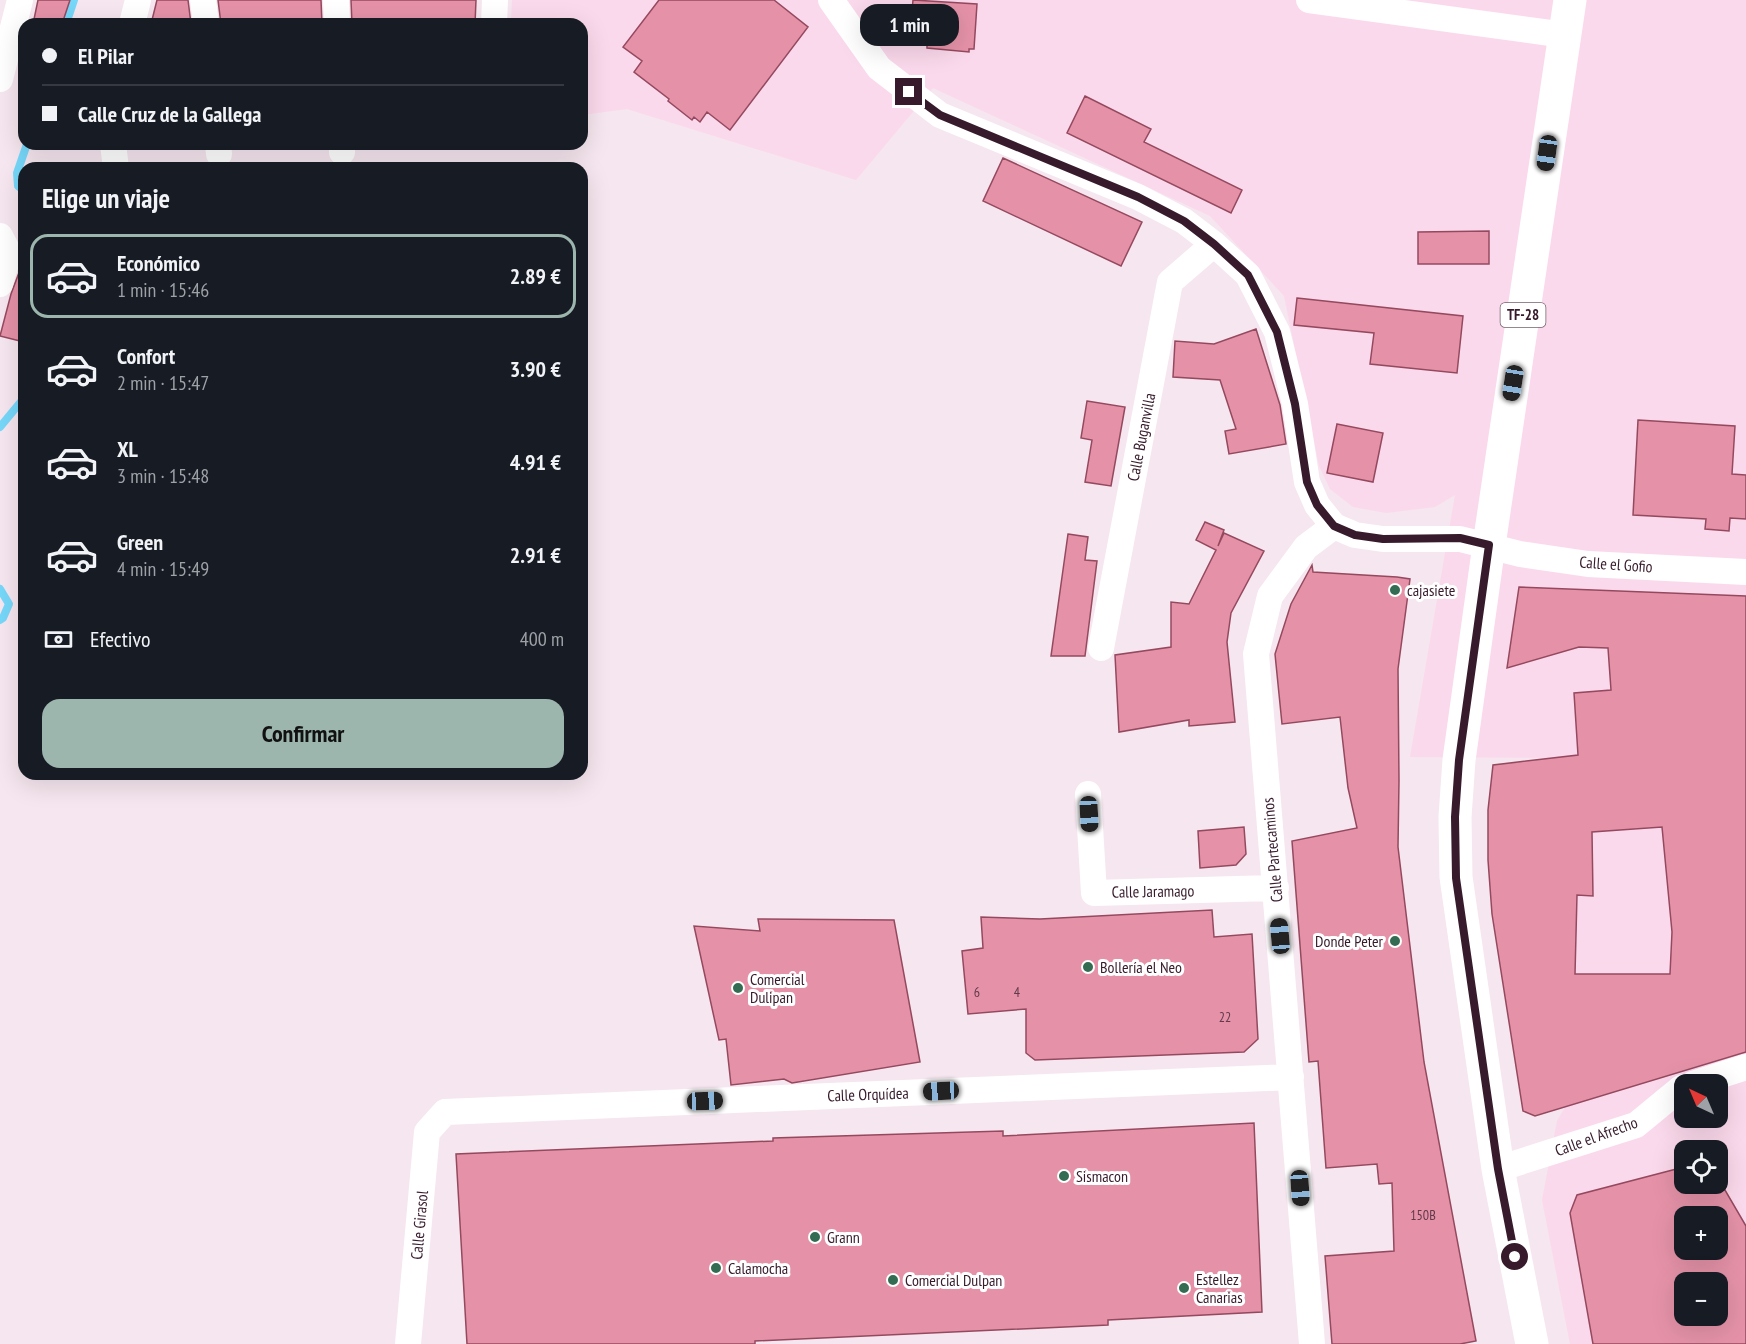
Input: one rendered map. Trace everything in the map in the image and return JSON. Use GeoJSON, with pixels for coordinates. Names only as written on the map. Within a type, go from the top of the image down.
{"type":"FeatureCollection","features":[{"type":"Feature","properties":{"kind":"main road","name":"TF-28"},"geometry":{"type":"LineString","coordinates":[[1532,1344],[1498,1169],[1456,878],[1455,827],[1459,760],[1570,0]]}},
{"type":"Feature","properties":{"kind":"street"},"geometry":{"type":"LineString","coordinates":[[0,79],[20,0]]}},
{"type":"Feature","properties":{"kind":"street"},"geometry":{"type":"LineString","coordinates":[[134,18],[138,0]]}},
{"type":"Feature","properties":{"kind":"street"},"geometry":{"type":"LineString","coordinates":[[203,0],[205,18]]}},
{"type":"Feature","properties":{"kind":"street"},"geometry":{"type":"LineString","coordinates":[[336,0],[337,18]]}},
{"type":"Feature","properties":{"kind":"street"},"geometry":{"type":"LineString","coordinates":[[494,18],[495,0]]}},
{"type":"Feature","properties":{"kind":"street"},"geometry":{"type":"LineString","coordinates":[[831,0],[879,68],[940,115],[1138,197],[1184,221],[1248,275],[1277,332],[1295,404],[1307,482],[1317,505],[1334,526]]}},
{"type":"Feature","properties":{"kind":"street"},"geometry":{"type":"LineString","coordinates":[[1309,0],[1565,35]]}},
{"type":"Feature","properties":{"kind":"street"},"geometry":{"type":"LineString","coordinates":[[0,236],[9,253],[0,284]]}},
{"type":"Feature","properties":{"kind":"street","name":"Calle Buganvilla"},"geometry":{"type":"LineString","coordinates":[[1101,648],[1170,282],[1214,244]]}},
{"type":"Feature","properties":{"kind":"street","name":"Calle el Gofio"},"geometry":{"type":"LineString","coordinates":[[1334,526],[1355,535],[1383,539],[1460,538],[1520,554],[1588,564],[1746,572]]}},
{"type":"Feature","properties":{"kind":"street","name":"Calle Partecaminos"},"geometry":{"type":"LineString","coordinates":[[1312,1344],[1256,654],[1270,596],[1306,547],[1334,526]]}},
{"type":"Feature","properties":{"kind":"street","name":"Calle Jaramago"},"geometry":{"type":"LineString","coordinates":[[1088,794],[1094,893],[1276,888]]}},
{"type":"Feature","properties":{"kind":"street"},"geometry":{"type":"LineString","coordinates":[[1724,1074],[1746,1067]]}},
{"type":"Feature","properties":{"kind":"street","name":"Calle Orquídea"},"geometry":{"type":"LineString","coordinates":[[445,1112],[1291,1077]]}},
{"type":"Feature","properties":{"kind":"street","name":"Calle el Afrecho"},"geometry":{"type":"LineString","coordinates":[[1498,1169],[1636,1125],[1674,1094]]}},
{"type":"Feature","properties":{"kind":"street","name":"Calle Girasol"},"geometry":{"type":"LineString","coordinates":[[408,1344],[427,1132],[445,1112]]}},
{"type":"Feature","properties":{"kind":"shaded area"},"geometry":{"type":"Polygon","coordinates":[[[512,0],[1746,0],[1746,1344],[1570,1344],[1542,1200],[1557,1121],[1565,1107],[1554,758],[1410,757],[1455,495],[1435,507],[1386,513],[1353,507],[1330,489],[1319,466],[1284,296],[1210,216],[933,88],[856,180],[627,109],[588,114],[588,18],[511,18],[512,0]]]}},
{"type":"Feature","properties":{"kind":"building"},"geometry":{"type":"Polygon","coordinates":[[[38,0],[70,0],[64,18],[34,18],[38,0]]]}},
{"type":"Feature","properties":{"kind":"building"},"geometry":{"type":"Polygon","coordinates":[[[157,0],[188,0],[190,18],[152,18],[157,0]]]}},
{"type":"Feature","properties":{"kind":"building"},"geometry":{"type":"Polygon","coordinates":[[[218,0],[321,0],[322,18],[220,18],[218,0]]]}},
{"type":"Feature","properties":{"kind":"building"},"geometry":{"type":"Polygon","coordinates":[[[351,0],[476,0],[475,18],[352,18],[351,0]]]}},
{"type":"Feature","properties":{"kind":"building"},"geometry":{"type":"Polygon","coordinates":[[[659,0],[774,0],[808,27],[730,130],[707,112],[700,122],[694,117],[692,120],[634,72],[642,61],[623,47],[659,0]]]}},
{"type":"Feature","properties":{"kind":"building"},"geometry":{"type":"Polygon","coordinates":[[[913,0],[977,4],[974,49],[969,49],[969,52],[909,44],[913,0]]]}},
{"type":"Feature","properties":{"kind":"building"},"geometry":{"type":"Polygon","coordinates":[[[1085,96],[1151,129],[1144,142],[1242,190],[1231,213],[1067,133],[1085,96]]]}},
{"type":"Feature","properties":{"kind":"building"},"geometry":{"type":"Polygon","coordinates":[[[1003,158],[1142,222],[1121,266],[983,201],[1003,158]]]}},
{"type":"Feature","properties":{"kind":"building"},"geometry":{"type":"Polygon","coordinates":[[[1489,231],[1489,264],[1418,264],[1418,232],[1489,231]]]}},
{"type":"Feature","properties":{"kind":"building"},"geometry":{"type":"Polygon","coordinates":[[[18,275],[18,340],[0,336],[18,275]]]}},
{"type":"Feature","properties":{"kind":"building"},"geometry":{"type":"Polygon","coordinates":[[[1297,298],[1463,316],[1457,373],[1370,364],[1374,333],[1294,325],[1297,298]]]}},
{"type":"Feature","properties":{"kind":"building"},"geometry":{"type":"Polygon","coordinates":[[[1256,329],[1280,405],[1286,444],[1229,454],[1225,431],[1236,429],[1220,380],[1173,377],[1175,341],[1214,344],[1256,329]]]}},
{"type":"Feature","properties":{"kind":"building"},"geometry":{"type":"Polygon","coordinates":[[[1087,401],[1125,407],[1111,486],[1085,482],[1092,440],[1081,438],[1087,401]]]}},
{"type":"Feature","properties":{"kind":"building"},"geometry":{"type":"Polygon","coordinates":[[[1638,420],[1735,426],[1732,474],[1746,475],[1746,519],[1730,518],[1729,531],[1705,529],[1706,519],[1633,515],[1638,420]]]}},
{"type":"Feature","properties":{"kind":"building"},"geometry":{"type":"Polygon","coordinates":[[[1337,424],[1383,433],[1373,482],[1327,473],[1337,424]]]}},
{"type":"Feature","properties":{"kind":"building"},"geometry":{"type":"Polygon","coordinates":[[[1205,522],[1224,530],[1218,546],[1224,533],[1264,551],[1231,613],[1227,642],[1235,722],[1189,726],[1189,720],[1119,732],[1115,655],[1171,647],[1171,602],[1189,604],[1216,550],[1196,540],[1205,522]]]}},
{"type":"Feature","properties":{"kind":"building"},"geometry":{"type":"Polygon","coordinates":[[[1068,534],[1088,537],[1085,560],[1097,561],[1085,656],[1051,656],[1068,534]]]}},
{"type":"Feature","properties":{"kind":"building"},"geometry":{"type":"Polygon","coordinates":[[[1312,565],[1313,572],[1410,579],[1398,669],[1398,847],[1424,1062],[1476,1341],[1460,1344],[1332,1344],[1325,1256],[1394,1251],[1392,1183],[1379,1184],[1377,1164],[1326,1168],[1318,1061],[1309,1062],[1292,841],[1357,828],[1348,788],[1340,717],[1282,724],[1275,654],[1291,604],[1312,565]]]}},
{"type":"Feature","properties":{"kind":"building"},"geometry":{"type":"Polygon","coordinates":[[[1519,587],[1746,596],[1746,1052],[1535,1116],[1523,1111],[1492,914],[1488,860],[1488,810],[1493,765],[1578,755],[1574,693],[1611,690],[1608,648],[1579,647],[1507,668],[1519,587]],[[1662,827],[1592,832],[1593,896],[1577,895],[1575,974],[1670,974],[1672,932],[1662,827]]]}},
{"type":"Feature","properties":{"kind":"building"},"geometry":{"type":"Polygon","coordinates":[[[1244,827],[1246,854],[1236,865],[1200,868],[1198,831],[1244,827]]]}},
{"type":"Feature","properties":{"kind":"building"},"geometry":{"type":"Polygon","coordinates":[[[1212,910],[1214,937],[1252,934],[1258,1039],[1244,1052],[1035,1060],[1026,1053],[1026,1009],[968,1014],[962,951],[983,948],[981,917],[1040,919],[1212,910]]]}},
{"type":"Feature","properties":{"kind":"building"},"geometry":{"type":"Polygon","coordinates":[[[758,919],[894,920],[920,1062],[792,1083],[784,1079],[731,1085],[726,1039],[719,1040],[694,926],[760,931],[758,919]]]}},
{"type":"Feature","properties":{"kind":"building"},"geometry":{"type":"Polygon","coordinates":[[[1254,1123],[1262,1312],[1108,1320],[1108,1325],[755,1341],[755,1344],[467,1344],[456,1154],[773,1141],[773,1138],[1003,1131],[1003,1136],[1254,1123]]]}},
{"type":"Feature","properties":{"kind":"building"},"geometry":{"type":"Polygon","coordinates":[[[1674,1170],[1674,1194],[1727,1194],[1746,1226],[1746,1344],[1593,1344],[1570,1213],[1577,1195],[1674,1170]]]}},
{"type":"Feature","properties":{"kind":"waterway"},"geometry":{"type":"LineString","coordinates":[[68,18],[74,0]]}},
{"type":"Feature","properties":{"kind":"waterway"},"geometry":{"type":"LineString","coordinates":[[21,162],[25,150]]}},
{"type":"Feature","properties":{"kind":"waterway"},"geometry":{"type":"LineString","coordinates":[[18,170],[18,186]]}},
{"type":"Feature","properties":{"kind":"waterway"},"geometry":{"type":"LineString","coordinates":[[0,427],[18,405]]}},
{"type":"Feature","properties":{"kind":"waterway"},"geometry":{"type":"LineString","coordinates":[[0,589],[9,604],[0,620]]}},
{"type":"Feature","properties":{"kind":"place","name":"cajasiete"},"geometry":{"type":"Point","coordinates":[1395,590]}},
{"type":"Feature","properties":{"kind":"place","name":"Donde Peter"},"geometry":{"type":"Point","coordinates":[1395,941]}},
{"type":"Feature","properties":{"kind":"place","name":"Bollería el Neo"},"geometry":{"type":"Point","coordinates":[1088,967]}},
{"type":"Feature","properties":{"kind":"place","name":"Comercial Dulipan"},"geometry":{"type":"Point","coordinates":[738,988]}},
{"type":"Feature","properties":{"kind":"place","name":"Sismacon"},"geometry":{"type":"Point","coordinates":[1064,1176]}},
{"type":"Feature","properties":{"kind":"place","name":"Grann"},"geometry":{"type":"Point","coordinates":[815,1237]}},
{"type":"Feature","properties":{"kind":"place","name":"Calamocha"},"geometry":{"type":"Point","coordinates":[716,1268]}},
{"type":"Feature","properties":{"kind":"place","name":"Comercial Dulpan"},"geometry":{"type":"Point","coordinates":[893,1280]}},
{"type":"Feature","properties":{"kind":"place","name":"Estellez Canarias"},"geometry":{"type":"Point","coordinates":[1184,1288]}},
{"type":"Feature","properties":{"kind":"route"},"geometry":{"type":"LineString","coordinates":[[909,92],[940,115],[1138,197],[1184,221],[1248,275],[1277,332],[1295,404],[1307,482],[1317,505],[1334,526],[1355,535],[1383,539],[1460,538],[1489,545],[1459,760],[1455,817],[1456,878],[1498,1169],[1515,1257]]}}]}
